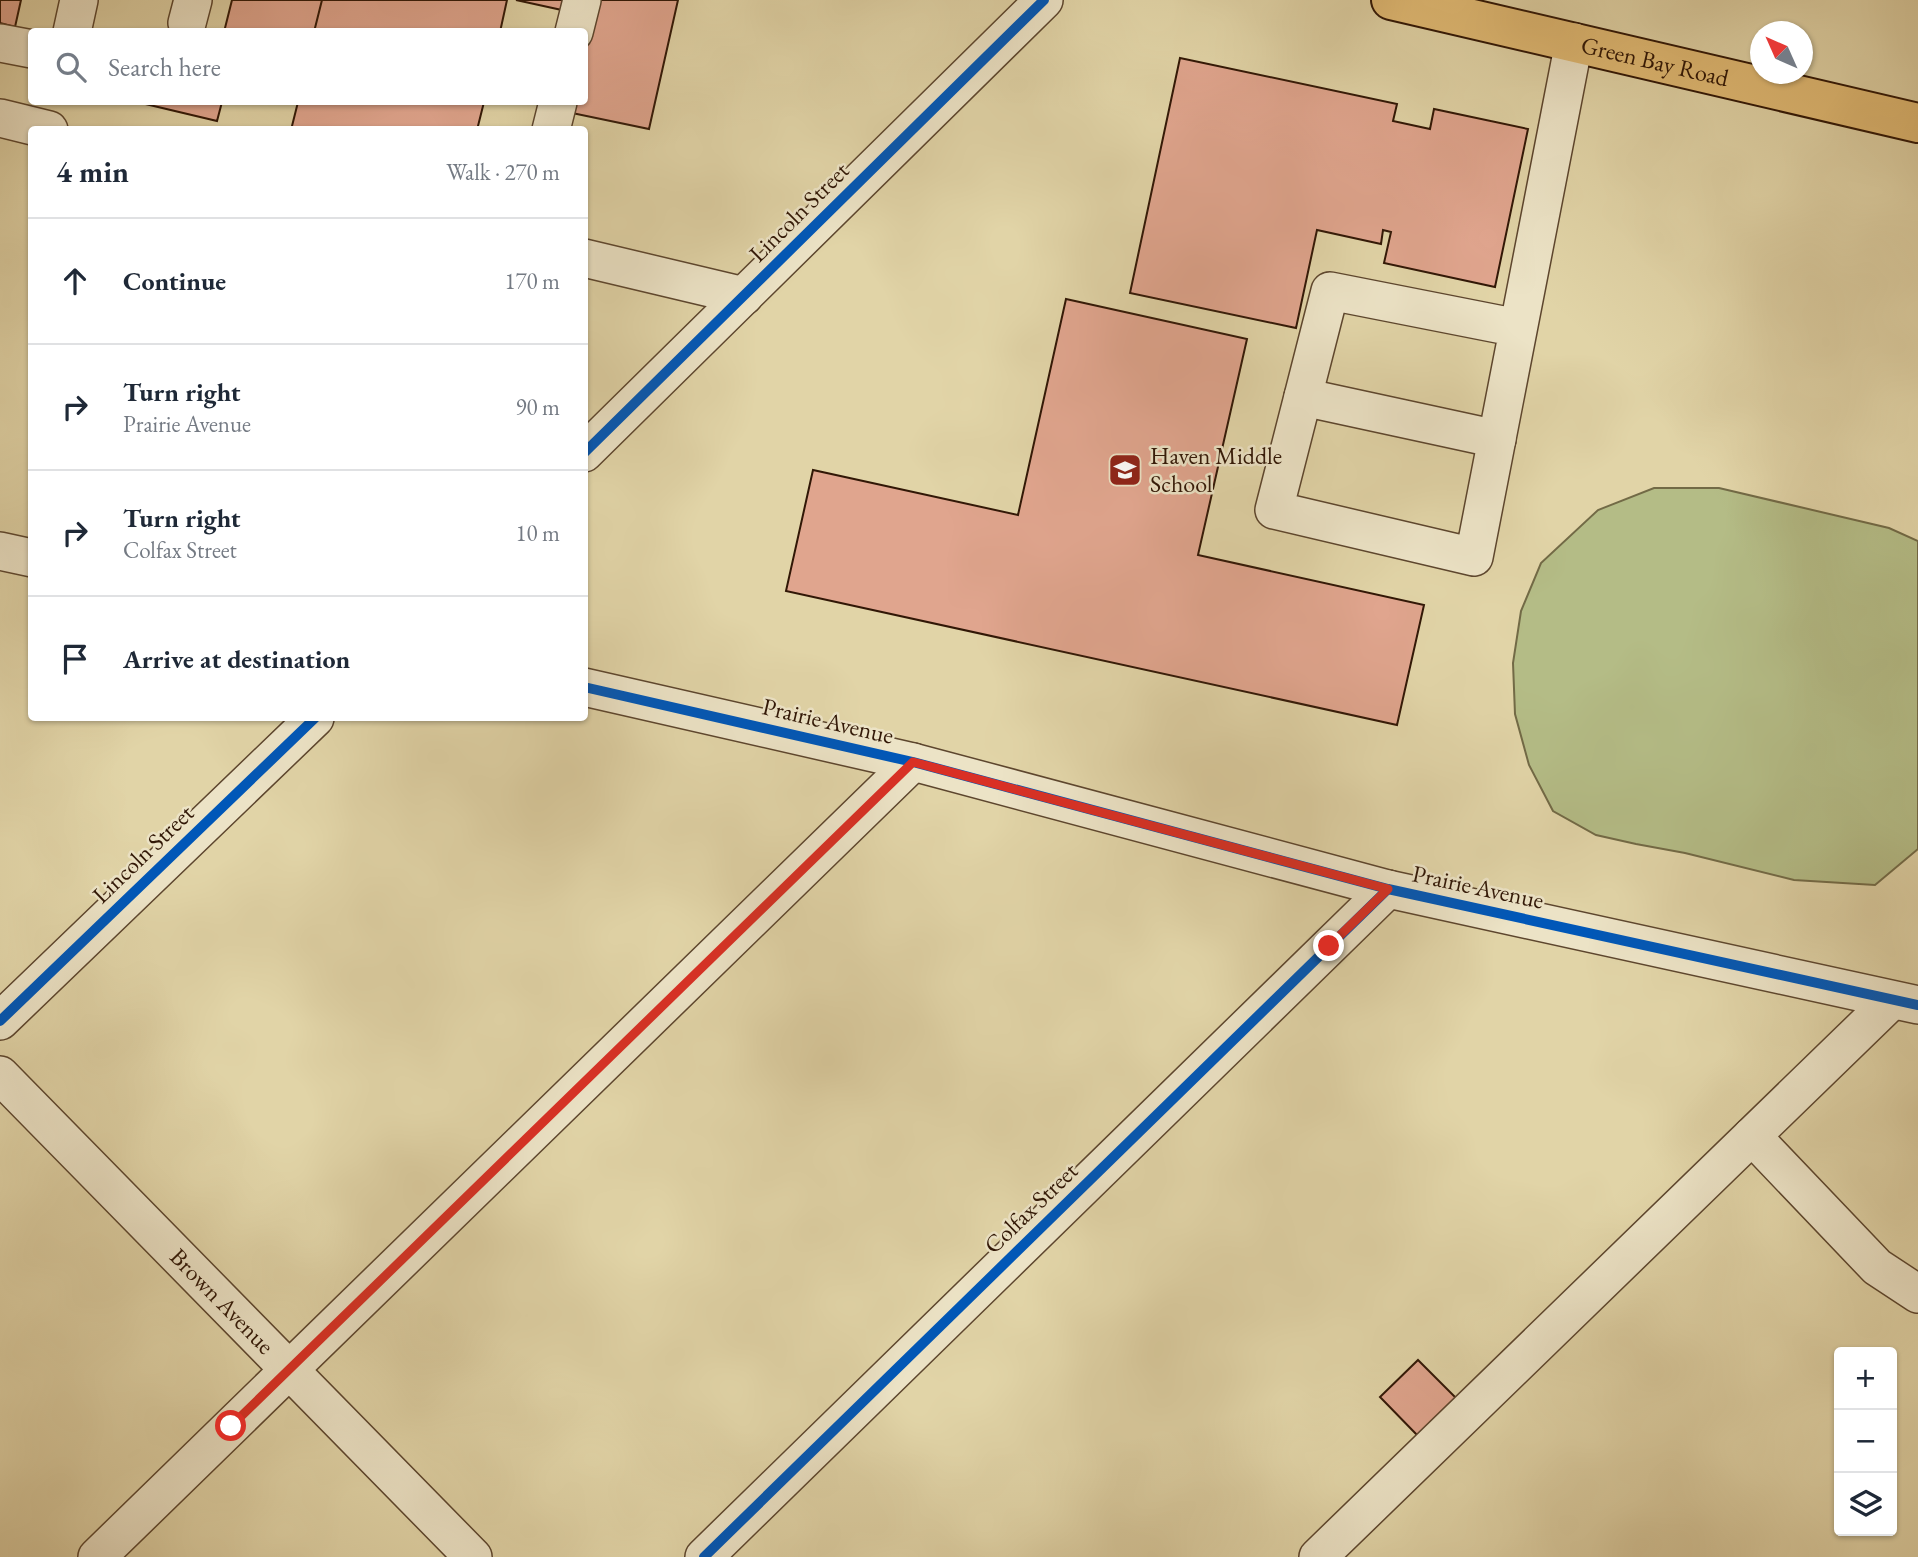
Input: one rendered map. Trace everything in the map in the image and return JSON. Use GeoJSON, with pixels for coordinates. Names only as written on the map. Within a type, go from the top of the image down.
{"type":"FeatureCollection","features":[{"type":"Feature","properties":{"kind":"main road","name":"Green Bay Road"},"geometry":{"type":"LineString","coordinates":[[1391,0],[1918,122]]}},
{"type":"Feature","properties":{"kind":"street"},"geometry":{"type":"LineString","coordinates":[[73,28],[79,0]]}},
{"type":"Feature","properties":{"kind":"street"},"geometry":{"type":"LineString","coordinates":[[575,28],[582,0]]}},
{"type":"Feature","properties":{"kind":"street","name":"Lincoln Street"},"geometry":{"type":"LineString","coordinates":[[588,449],[1044,0]]}},
{"type":"Feature","properties":{"kind":"street"},"geometry":{"type":"LineString","coordinates":[[0,43],[28,48]]}},
{"type":"Feature","properties":{"kind":"street"},"geometry":{"type":"LineString","coordinates":[[1518,328],[1330,291],[1274,510],[1474,557],[1574,43]]}},
{"type":"Feature","properties":{"kind":"street"},"geometry":{"type":"LineString","coordinates":[[552,126],[557,105]]}},
{"type":"Feature","properties":{"kind":"street"},"geometry":{"type":"LineString","coordinates":[[0,118],[33,126]]}},
{"type":"Feature","properties":{"kind":"street"},"geometry":{"type":"LineString","coordinates":[[588,259],[744,296]]}},
{"type":"Feature","properties":{"kind":"street"},"geometry":{"type":"LineString","coordinates":[[1303,397],[1497,439]]}},
{"type":"Feature","properties":{"kind":"street"},"geometry":{"type":"LineString","coordinates":[[0,551],[28,557]]}},
{"type":"Feature","properties":{"kind":"street","name":"Prairie Avenue"},"geometry":{"type":"LineString","coordinates":[[588,688],[913,762],[1388,889],[1905,1003]]}},
{"type":"Feature","properties":{"kind":"street","name":"Lincoln Street"},"geometry":{"type":"LineString","coordinates":[[0,1021],[312,721]]}},
{"type":"Feature","properties":{"kind":"street"},"geometry":{"type":"LineString","coordinates":[[97,1557],[913,762]]}},
{"type":"Feature","properties":{"kind":"street","name":"Colfax Street"},"geometry":{"type":"LineString","coordinates":[[704,1557],[1388,889]]}},
{"type":"Feature","properties":{"kind":"street"},"geometry":{"type":"LineString","coordinates":[[1318,1557],[1752,1136],[1905,1003]]}},
{"type":"Feature","properties":{"kind":"street","name":"Brown Avenue"},"geometry":{"type":"LineString","coordinates":[[0,1075],[473,1557]]}},
{"type":"Feature","properties":{"kind":"street"},"geometry":{"type":"LineString","coordinates":[[1752,1136],[1877,1268],[1918,1294]]}},
{"type":"Feature","properties":{"kind":"green space"},"geometry":{"type":"Polygon","coordinates":[[[1654,488],[1719,488],[1889,528],[1918,541],[1918,849],[1875,885],[1794,880],[1685,853],[1596,835],[1553,811],[1529,765],[1515,714],[1513,663],[1521,611],[1541,563],[1598,510],[1654,488]]]}},
{"type":"Feature","properties":{"kind":"building"},"geometry":{"type":"Polygon","coordinates":[[[0,0],[21,0],[15,27],[0,23],[0,0]]]}},
{"type":"Feature","properties":{"kind":"building"},"geometry":{"type":"Polygon","coordinates":[[[232,0],[322,0],[315,28],[225,28],[232,0]]]}},
{"type":"Feature","properties":{"kind":"building"},"geometry":{"type":"Polygon","coordinates":[[[322,0],[507,0],[501,28],[315,28],[322,0]]]}},
{"type":"Feature","properties":{"kind":"building"},"geometry":{"type":"Polygon","coordinates":[[[516,0],[574,0],[571,12],[516,0]]]}},
{"type":"Feature","properties":{"kind":"building"},"geometry":{"type":"Polygon","coordinates":[[[598,0],[678,0],[649,129],[572,113],[574,105],[588,105],[588,41],[598,0]]]}},
{"type":"Feature","properties":{"kind":"building"},"geometry":{"type":"Polygon","coordinates":[[[1180,58],[1397,104],[1393,121],[1430,129],[1434,109],[1528,129],[1495,287],[1384,263],[1391,232],[1383,230],[1381,244],[1317,230],[1296,328],[1130,293],[1180,58]]]}},
{"type":"Feature","properties":{"kind":"building"},"geometry":{"type":"Polygon","coordinates":[[[150,105],[221,105],[217,121],[150,105]]]}},
{"type":"Feature","properties":{"kind":"building"},"geometry":{"type":"Polygon","coordinates":[[[297,105],[483,105],[478,126],[292,126],[297,105]]]}},
{"type":"Feature","properties":{"kind":"building"},"geometry":{"type":"Polygon","coordinates":[[[1066,299],[1247,339],[1198,555],[1424,605],[1397,725],[786,591],[813,470],[1018,515],[1066,299]]]}},
{"type":"Feature","properties":{"kind":"building"},"geometry":{"type":"Polygon","coordinates":[[[1418,1360],[1457,1399],[1419,1437],[1380,1397],[1418,1360]]]}},
{"type":"Feature","properties":{"kind":"cycle path"},"geometry":{"type":"LineString","coordinates":[[588,449],[1044,0]]}},
{"type":"Feature","properties":{"kind":"cycle path"},"geometry":{"type":"LineString","coordinates":[[588,688],[913,762],[1388,889],[1918,1005]]}},
{"type":"Feature","properties":{"kind":"cycle path"},"geometry":{"type":"LineString","coordinates":[[0,1021],[312,721]]}},
{"type":"Feature","properties":{"kind":"cycle path"},"geometry":{"type":"LineString","coordinates":[[704,1557],[1388,889]]}},
{"type":"Feature","properties":{"kind":"place","name":"Haven Middle School"},"geometry":{"type":"Point","coordinates":[1125,470]}},
{"type":"Feature","properties":{"kind":"route"},"geometry":{"type":"LineString","coordinates":[[231,1426],[913,762],[1388,889],[1329,946]]}}]}
